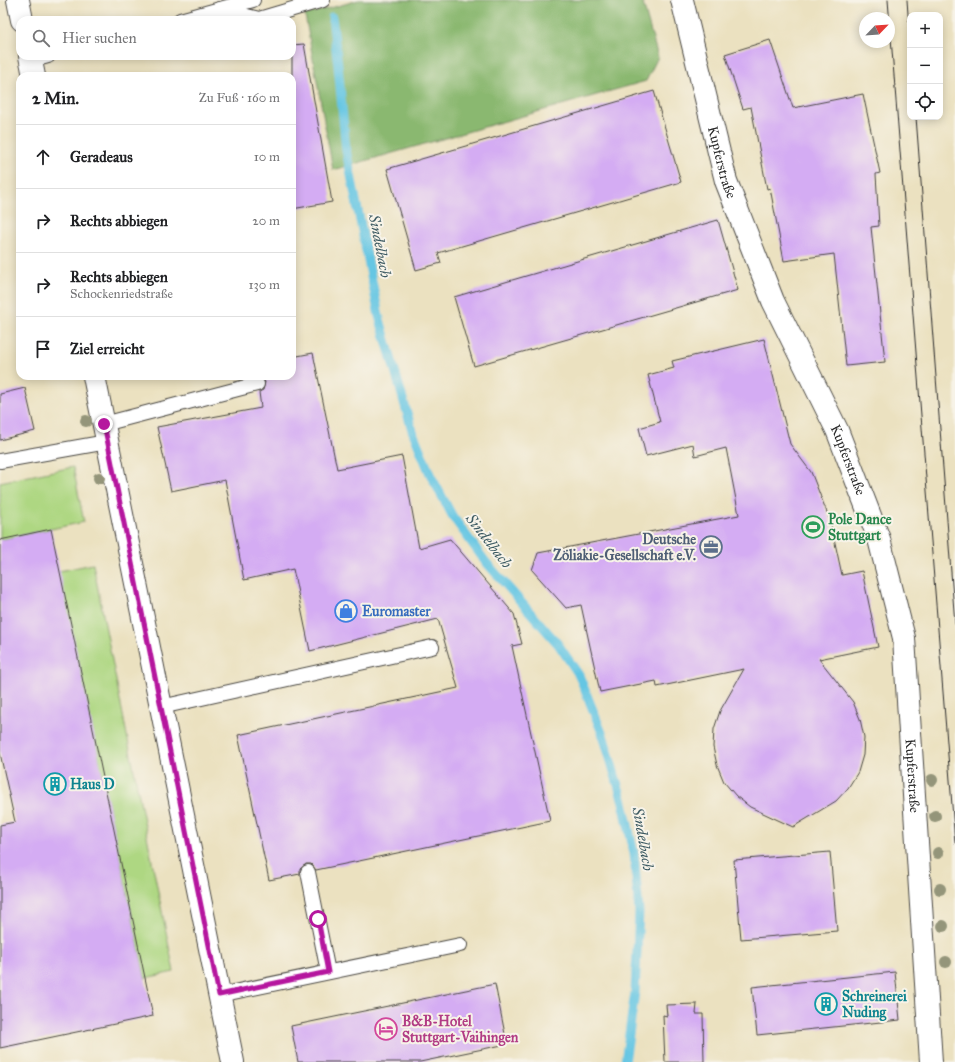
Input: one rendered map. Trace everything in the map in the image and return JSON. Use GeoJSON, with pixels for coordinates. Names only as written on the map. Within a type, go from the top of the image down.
{"type":"FeatureCollection","features":[{"type":"Feature","properties":{"kind":"street"},"geometry":{"type":"LineString","coordinates":[[18,0],[21,16]]}},
{"type":"Feature","properties":{"kind":"street","name":"Kupferstraße"},"geometry":{"type":"LineString","coordinates":[[682,0],[726,181],[773,301],[837,430],[879,539],[904,638],[931,1062]]}},
{"type":"Feature","properties":{"kind":"street"},"geometry":{"type":"LineString","coordinates":[[95,380],[233,1062]]}},
{"type":"Feature","properties":{"kind":"lane"},"geometry":{"type":"LineString","coordinates":[[194,16],[253,0]]}},
{"type":"Feature","properties":{"kind":"lane"},"geometry":{"type":"LineString","coordinates":[[269,16],[323,0]]}},
{"type":"Feature","properties":{"kind":"lane"},"geometry":{"type":"LineString","coordinates":[[219,9],[247,16]]}},
{"type":"Feature","properties":{"kind":"lane"},"geometry":{"type":"LineString","coordinates":[[0,461],[106,433],[257,384]]}},
{"type":"Feature","properties":{"kind":"lane"},"geometry":{"type":"LineString","coordinates":[[161,707],[432,647]]}},
{"type":"Feature","properties":{"kind":"lane"},"geometry":{"type":"LineString","coordinates":[[308,872],[328,972]]}},
{"type":"Feature","properties":{"kind":"lane"},"geometry":{"type":"LineString","coordinates":[[219,995],[460,945]]}},
{"type":"Feature","properties":{"kind":"green space"},"geometry":{"type":"Polygon","coordinates":[[[359,0],[642,0],[658,57],[646,81],[333,170],[305,15],[359,0]]]}},
{"type":"Feature","properties":{"kind":"green space"},"geometry":{"type":"Polygon","coordinates":[[[73,467],[84,522],[0,540],[0,482],[73,467]]]}},
{"type":"Feature","properties":{"kind":"green space"},"geometry":{"type":"Polygon","coordinates":[[[93,564],[174,972],[145,978],[59,571],[93,564]]]}},
{"type":"Feature","properties":{"kind":"building"},"geometry":{"type":"Polygon","coordinates":[[[770,40],[793,108],[863,94],[880,173],[876,174],[879,226],[871,227],[885,362],[846,366],[834,254],[784,261],[770,188],[767,189],[751,107],[743,109],[725,54],[770,40]]]}},
{"type":"Feature","properties":{"kind":"building"},"geometry":{"type":"Polygon","coordinates":[[[304,44],[332,202],[296,208],[296,72],[292,72],[292,60],[296,60],[296,45],[304,44]]]}},
{"type":"Feature","properties":{"kind":"building"},"geometry":{"type":"Polygon","coordinates":[[[654,91],[681,182],[438,253],[441,263],[416,270],[387,169],[654,91]]]}},
{"type":"Feature","properties":{"kind":"building"},"geometry":{"type":"Polygon","coordinates":[[[718,220],[738,290],[474,366],[454,297],[718,220]]]}},
{"type":"Feature","properties":{"kind":"building"},"geometry":{"type":"Polygon","coordinates":[[[764,339],[790,444],[811,472],[830,520],[842,575],[862,571],[878,647],[819,659],[853,702],[860,719],[864,737],[863,755],[858,772],[848,788],[836,801],[793,827],[750,807],[736,796],[724,782],[717,765],[713,747],[714,729],[720,711],[744,669],[657,687],[656,681],[600,692],[581,605],[566,608],[532,570],[538,553],[739,515],[726,448],[695,456],[693,444],[646,456],[639,428],[660,422],[648,375],[674,368],[672,361],[764,339]]]}},
{"type":"Feature","properties":{"kind":"building"},"geometry":{"type":"Polygon","coordinates":[[[313,353],[337,469],[402,456],[419,548],[450,539],[514,614],[522,644],[512,646],[550,821],[316,870],[311,864],[306,864],[300,869],[300,874],[269,880],[238,735],[458,688],[438,619],[310,651],[293,569],[244,580],[225,480],[171,491],[157,427],[261,408],[259,392],[263,390],[265,382],[263,380],[296,380],[296,356],[313,353]]]}},
{"type":"Feature","properties":{"kind":"building"},"geometry":{"type":"Polygon","coordinates":[[[25,388],[35,431],[0,440],[0,394],[25,388]]]}},
{"type":"Feature","properties":{"kind":"building","name":"Haus D"},"geometry":{"type":"Polygon","coordinates":[[[51,529],[153,1016],[0,1048],[0,825],[15,822],[0,753],[0,540],[51,529]]]}},
{"type":"Feature","properties":{"kind":"building"},"geometry":{"type":"Polygon","coordinates":[[[830,852],[837,931],[741,939],[734,860],[830,852]]]}},
{"type":"Feature","properties":{"kind":"building","name":"Schreinerei Nuding"},"geometry":{"type":"Polygon","coordinates":[[[895,972],[900,1020],[757,1035],[752,987],[895,972]]]}},
{"type":"Feature","properties":{"kind":"building"},"geometry":{"type":"Polygon","coordinates":[[[495,984],[507,1044],[420,1062],[298,1062],[291,1026],[495,984]]]}},
{"type":"Feature","properties":{"kind":"building"},"geometry":{"type":"Polygon","coordinates":[[[697,1004],[696,1014],[703,1014],[704,1062],[665,1062],[663,1015],[667,1016],[666,1005],[697,1004]]]}},
{"type":"Feature","properties":{"kind":"waterway","name":"Sindelbach"},"geometry":{"type":"LineString","coordinates":[[332,17],[346,150],[379,316],[412,430],[430,474],[453,517],[485,561],[558,644],[579,675],[604,738],[623,802],[634,853],[639,912],[635,992],[625,1062]]}},
{"type":"Feature","properties":{"kind":"tram line"},"geometry":{"type":"LineString","coordinates":[[888,0],[955,843]]}},
{"type":"Feature","properties":{"kind":"tram line"},"geometry":{"type":"LineString","coordinates":[[907,0],[908,12]]}},
{"type":"Feature","properties":{"kind":"tram line"},"geometry":{"type":"LineString","coordinates":[[916,120],[955,624]]}},
{"type":"Feature","properties":{"kind":"place","name":"Pole Dance Stuttgart"},"geometry":{"type":"Point","coordinates":[813,527]}},
{"type":"Feature","properties":{"kind":"place","name":"Deutsche Zöliakie-Gesellschaft e.V."},"geometry":{"type":"Point","coordinates":[711,547]}},
{"type":"Feature","properties":{"kind":"place","name":"Euromaster"},"geometry":{"type":"Point","coordinates":[346,611]}},
{"type":"Feature","properties":{"kind":"place","name":"Haus D"},"geometry":{"type":"Point","coordinates":[55,784]}},
{"type":"Feature","properties":{"kind":"place","name":"Schreinerei Nuding"},"geometry":{"type":"Point","coordinates":[826,1004]}},
{"type":"Feature","properties":{"kind":"place","name":"B&B-Hotel Stuttgart-Vaihingen"},"geometry":{"type":"Point","coordinates":[386,1029]}},
{"type":"Feature","properties":{"kind":"route"},"geometry":{"type":"LineString","coordinates":[[104,424],[219,995],[328,972],[318,919]]}}]}
